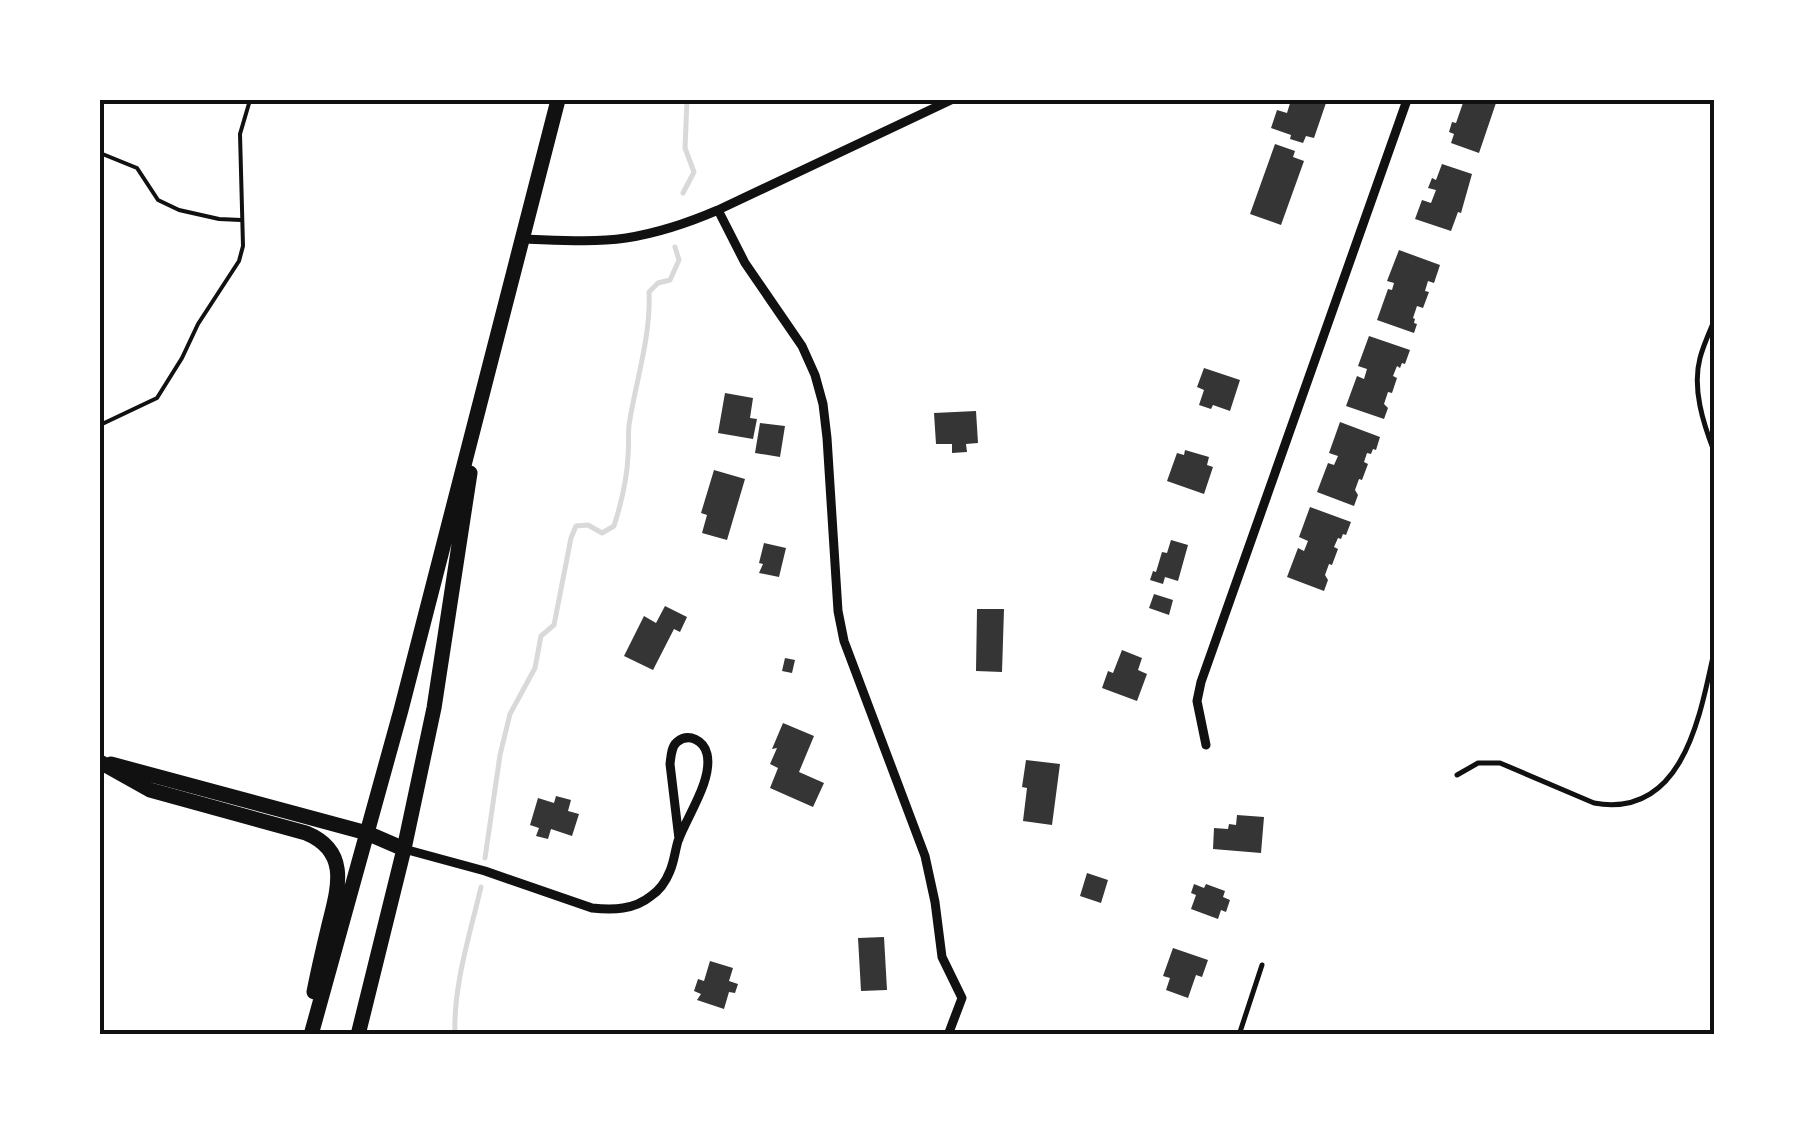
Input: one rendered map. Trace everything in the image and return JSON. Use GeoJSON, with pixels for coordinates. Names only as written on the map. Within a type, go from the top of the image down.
{"type":"FeatureCollection","features":[{"type":"Feature","properties":{"kind":"main road"},"geometry":{"type":"LineString","coordinates":[[308,1035],[368,833],[558,100]]}},
{"type":"Feature","properties":{"kind":"main road"},"geometry":{"type":"LineString","coordinates":[[358,1035],[434,708],[482,400]]}},
{"type":"Feature","properties":{"kind":"main road"},"geometry":{"type":"LineString","coordinates":[[100,762],[368,833],[404,849]]}},
{"type":"Feature","properties":{"kind":"main road"},"geometry":{"type":"LineString","coordinates":[[100,762],[150,790],[306,833],[327,845],[336,863],[338,890],[308,1035]]}},
{"type":"Feature","properties":{"kind":"street"},"geometry":{"type":"LineString","coordinates":[[521,239],[624,238],[682,225],[952,100]]}},
{"type":"Feature","properties":{"kind":"street"},"geometry":{"type":"LineString","coordinates":[[1206,745],[1197,701],[1201,682],[1407,100]]}},
{"type":"Feature","properties":{"kind":"street"},"geometry":{"type":"LineString","coordinates":[[718,210],[745,263],[802,346],[815,375],[828,438],[838,610],[844,641],[924,856],[942,957],[962,998],[948,1035]]}},
{"type":"Feature","properties":{"kind":"street"},"geometry":{"type":"LineString","coordinates":[[404,849],[485,871],[592,908],[610,910],[640,903],[662,886],[670,873],[679,839],[706,775],[706,748],[694,738],[677,742],[671,752],[679,839]]}},
{"type":"Feature","properties":{"kind":"lane"},"geometry":{"type":"LineString","coordinates":[[1714,322],[1700,355],[1697,389],[1714,451]]}},
{"type":"Feature","properties":{"kind":"lane"},"geometry":{"type":"LineString","coordinates":[[1457,775],[1478,763],[1500,764],[1594,803],[1610,806],[1644,798],[1661,786],[1690,743],[1714,652]]}},
{"type":"Feature","properties":{"kind":"lane"},"geometry":{"type":"LineString","coordinates":[[1239,1035],[1262,964]]}},
{"type":"Feature","properties":{"kind":"path"},"geometry":{"type":"LineString","coordinates":[[100,425],[158,398],[238,261],[243,246],[240,134],[250,100]]}},
{"type":"Feature","properties":{"kind":"path"},"geometry":{"type":"LineString","coordinates":[[100,153],[137,168],[158,200],[180,210],[242,220]]}},
{"type":"Feature","properties":{"kind":"building"},"geometry":{"type":"Polygon","coordinates":[[[1291,100],[1327,100],[1314,138],[1306,136],[1303,143],[1271,128],[1277,110],[1287,113],[1291,100]]]}},
{"type":"Feature","properties":{"kind":"building"},"geometry":{"type":"Polygon","coordinates":[[[1464,100],[1497,100],[1479,153],[1451,143],[1452,122],[1456,123],[1464,100]]]}},
{"type":"Feature","properties":{"kind":"building"},"geometry":{"type":"Polygon","coordinates":[[[1275,144],[1295,151],[1293,157],[1304,161],[1281,225],[1250,214],[1275,144]]]}},
{"type":"Feature","properties":{"kind":"building"},"geometry":{"type":"Polygon","coordinates":[[[1442,164],[1472,174],[1461,213],[1458,212],[1451,231],[1415,219],[1422,200],[1431,203],[1436,190],[1428,188],[1442,164]]]}},
{"type":"Feature","properties":{"kind":"building"},"geometry":{"type":"Polygon","coordinates":[[[1399,250],[1440,265],[1434,283],[1428,281],[1423,308],[1417,306],[1414,333],[1377,320],[1388,289],[1392,290],[1394,283],[1387,281],[1399,250]]]}},
{"type":"Feature","properties":{"kind":"building"},"geometry":{"type":"Polygon","coordinates":[[[1369,336],[1410,350],[1405,364],[1397,366],[1393,376],[1397,378],[1384,404],[1388,408],[1384,419],[1346,406],[1357,376],[1364,379],[1367,369],[1358,366],[1369,336]]]}},
{"type":"Feature","properties":{"kind":"building"},"geometry":{"type":"Polygon","coordinates":[[[1204,368],[1240,380],[1230,411],[1199,405],[1204,390],[1197,387],[1204,368]]]}},
{"type":"Feature","properties":{"kind":"building"},"geometry":{"type":"Polygon","coordinates":[[[725,393],[753,398],[750,418],[757,419],[753,439],[718,433],[725,393]]]}},
{"type":"Feature","properties":{"kind":"building"},"geometry":{"type":"Polygon","coordinates":[[[976,411],[978,443],[966,444],[967,452],[952,453],[952,444],[936,444],[934,413],[976,411]]]}},
{"type":"Feature","properties":{"kind":"building"},"geometry":{"type":"Polygon","coordinates":[[[1340,422],[1380,437],[1376,450],[1367,453],[1364,462],[1368,464],[1355,490],[1358,495],[1354,506],[1317,492],[1328,463],[1334,465],[1338,456],[1329,453],[1340,422]]]}},
{"type":"Feature","properties":{"kind":"building"},"geometry":{"type":"Polygon","coordinates":[[[760,423],[785,426],[780,457],[755,453],[760,423]]]}},
{"type":"Feature","properties":{"kind":"building"},"geometry":{"type":"Polygon","coordinates":[[[1185,450],[1209,457],[1207,465],[1213,467],[1204,494],[1167,481],[1177,453],[1184,455],[1185,450]]]}},
{"type":"Feature","properties":{"kind":"building"},"geometry":{"type":"Polygon","coordinates":[[[714,470],[745,479],[727,540],[702,533],[707,515],[701,513],[714,470]]]}},
{"type":"Feature","properties":{"kind":"building"},"geometry":{"type":"Polygon","coordinates":[[[1310,507],[1351,522],[1346,535],[1338,538],[1334,547],[1338,549],[1325,575],[1328,580],[1324,591],[1287,577],[1298,548],[1304,551],[1308,541],[1299,537],[1310,507]]]}},
{"type":"Feature","properties":{"kind":"building"},"geometry":{"type":"Polygon","coordinates":[[[1171,540],[1188,545],[1178,581],[1165,577],[1163,584],[1150,580],[1162,552],[1167,553],[1171,540]]]}},
{"type":"Feature","properties":{"kind":"building"},"geometry":{"type":"Polygon","coordinates":[[[764,543],[786,548],[779,577],[759,573],[764,543]]]}},
{"type":"Feature","properties":{"kind":"building"},"geometry":{"type":"Polygon","coordinates":[[[1154,594],[1173,600],[1169,615],[1149,608],[1154,594]]]}},
{"type":"Feature","properties":{"kind":"building"},"geometry":{"type":"Polygon","coordinates":[[[665,606],[687,617],[680,632],[674,629],[653,670],[624,656],[644,616],[656,623],[665,606]]]}},
{"type":"Feature","properties":{"kind":"building"},"geometry":{"type":"Polygon","coordinates":[[[977,609],[1004,609],[1002,672],[976,671],[977,609]]]}},
{"type":"Feature","properties":{"kind":"building"},"geometry":{"type":"Polygon","coordinates":[[[1122,650],[1142,658],[1138,670],[1147,674],[1137,701],[1102,688],[1122,650]]]}},
{"type":"Feature","properties":{"kind":"building"},"geometry":{"type":"Polygon","coordinates":[[[785,658],[795,660],[792,673],[782,671],[785,658]]]}},
{"type":"Feature","properties":{"kind":"building"},"geometry":{"type":"Polygon","coordinates":[[[783,723],[814,736],[799,772],[824,783],[813,807],[770,788],[778,768],[770,764],[777,748],[772,749],[783,723]]]}},
{"type":"Feature","properties":{"kind":"building"},"geometry":{"type":"Polygon","coordinates":[[[1026,760],[1060,764],[1052,825],[1023,821],[1026,760]]]}},
{"type":"Feature","properties":{"kind":"building"},"geometry":{"type":"Polygon","coordinates":[[[556,796],[571,800],[568,811],[579,814],[572,836],[551,829],[548,839],[536,836],[539,828],[530,825],[538,798],[554,803],[556,796]]]}},
{"type":"Feature","properties":{"kind":"building"},"geometry":{"type":"Polygon","coordinates":[[[1237,815],[1264,817],[1261,853],[1213,849],[1214,828],[1236,825],[1237,815]]]}},
{"type":"Feature","properties":{"kind":"building"},"geometry":{"type":"Polygon","coordinates":[[[1087,873],[1108,880],[1101,903],[1080,896],[1087,873]]]}},
{"type":"Feature","properties":{"kind":"building"},"geometry":{"type":"Polygon","coordinates":[[[1194,884],[1225,891],[1223,897],[1230,900],[1226,912],[1221,910],[1218,919],[1191,909],[1196,895],[1191,893],[1194,884]]]}},
{"type":"Feature","properties":{"kind":"building"},"geometry":{"type":"Polygon","coordinates":[[[884,937],[887,990],[861,991],[858,938],[884,937]]]}},
{"type":"Feature","properties":{"kind":"building"},"geometry":{"type":"Polygon","coordinates":[[[1173,948],[1208,960],[1202,977],[1196,975],[1188,998],[1166,990],[1170,978],[1163,976],[1173,948]]]}},
{"type":"Feature","properties":{"kind":"building"},"geometry":{"type":"Polygon","coordinates":[[[710,961],[733,968],[729,981],[738,984],[735,993],[729,992],[724,1009],[697,1000],[701,994],[694,991],[698,979],[704,981],[710,961]]]}},
{"type":"Feature","properties":{"kind":"waterway"},"geometry":{"type":"LineString","coordinates":[[683,193],[694,172],[685,148],[687,100]]}},
{"type":"Feature","properties":{"kind":"waterway"},"geometry":{"type":"LineString","coordinates":[[485,858],[510,714],[535,668],[541,636],[554,625],[571,538],[576,526],[588,525],[602,533],[614,526],[626,474],[629,425],[645,342],[649,292],[658,283],[670,280],[679,260],[675,247]]}},
{"type":"Feature","properties":{"kind":"waterway"},"geometry":{"type":"LineString","coordinates":[[455,1035],[459,979],[481,887]]}}]}
